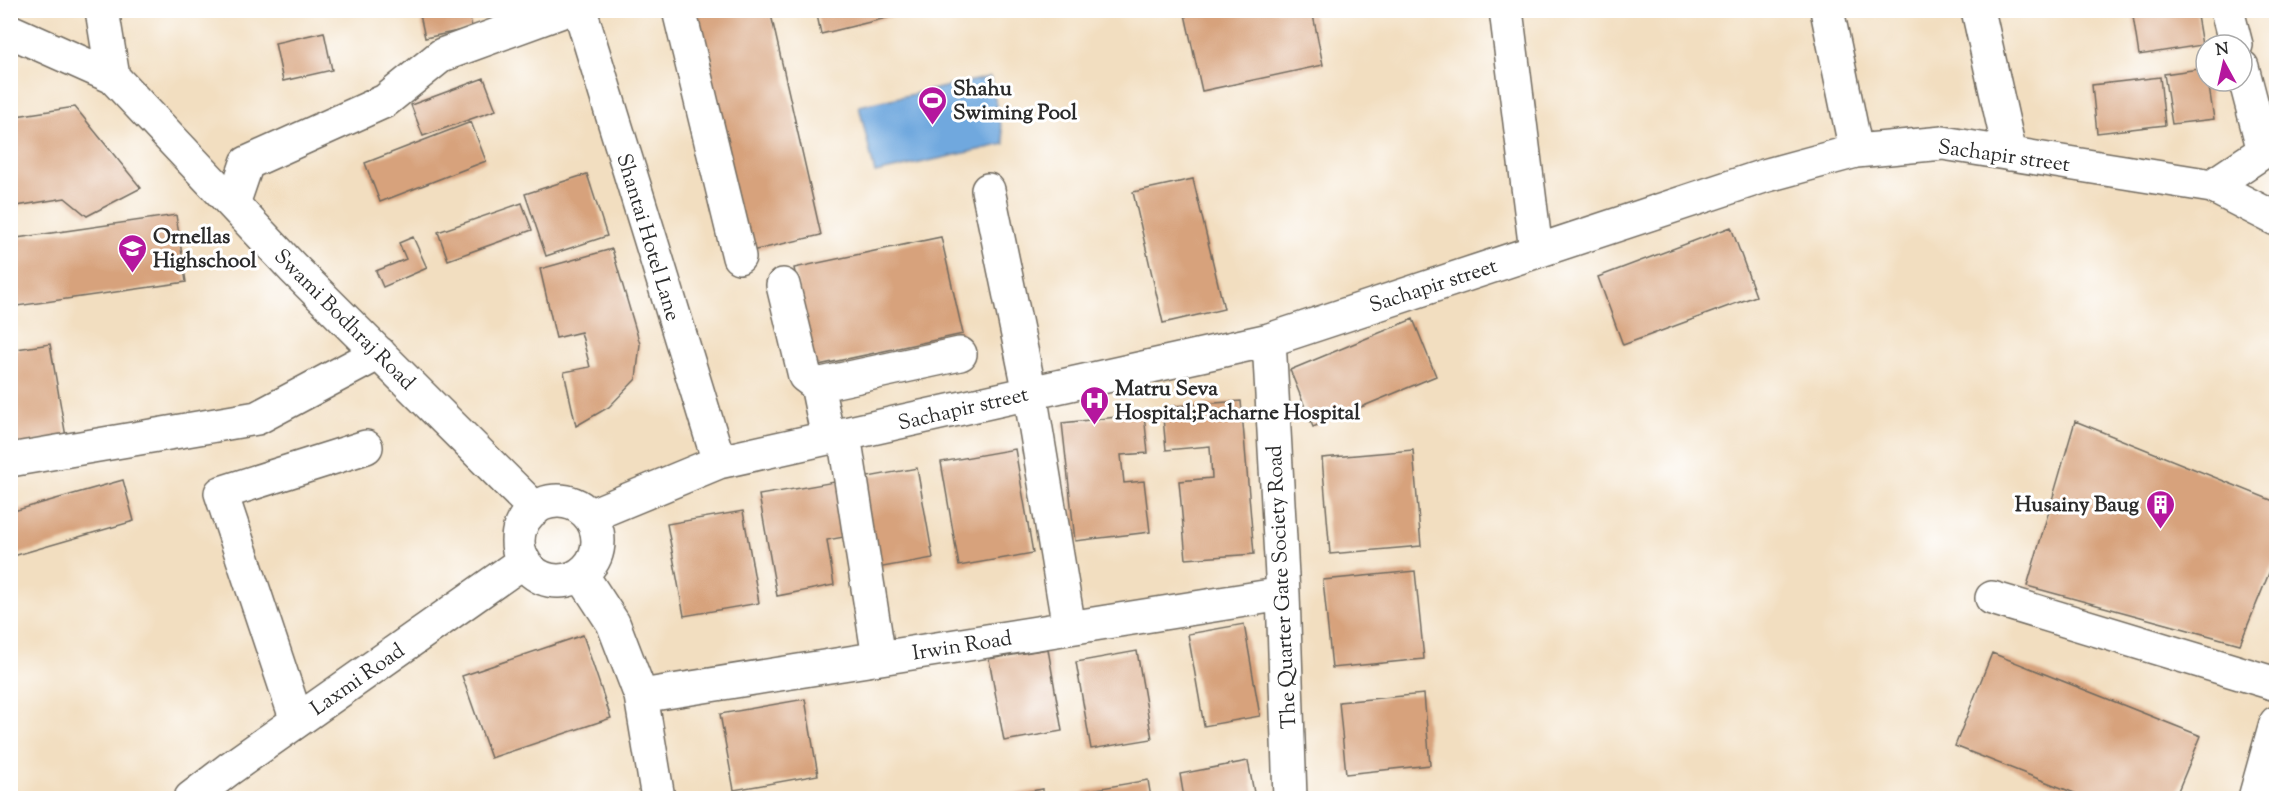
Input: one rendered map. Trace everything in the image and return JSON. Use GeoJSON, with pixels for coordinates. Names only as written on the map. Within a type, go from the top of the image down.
{"type":"FeatureCollection","features":[{"type":"Feature","properties":{"kind":"street"},"geometry":{"type":"LineString","coordinates":[[234,204],[247,163],[385,101],[442,55],[565,10]]}},
{"type":"Feature","properties":{"kind":"street","name":"Shantai Hotel Lane"},"geometry":{"type":"LineString","coordinates":[[580,10],[719,462]]}},
{"type":"Feature","properties":{"kind":"street"},"geometry":{"type":"LineString","coordinates":[[680,10],[739,257]]}},
{"type":"Feature","properties":{"kind":"street"},"geometry":{"type":"LineString","coordinates":[[1506,10],[1536,251]]}},
{"type":"Feature","properties":{"kind":"street"},"geometry":{"type":"LineString","coordinates":[[1827,10],[1856,152]]}},
{"type":"Feature","properties":{"kind":"street"},"geometry":{"type":"LineString","coordinates":[[1978,10],[2010,154]]}},
{"type":"Feature","properties":{"kind":"street"},"geometry":{"type":"LineString","coordinates":[[2227,10],[2233,33]]}},
{"type":"Feature","properties":{"kind":"street"},"geometry":{"type":"LineString","coordinates":[[107,12],[113,77]]}},
{"type":"Feature","properties":{"kind":"street","name":"Swami Bodhraj Road"},"geometry":{"type":"LineString","coordinates":[[10,31],[113,77],[293,268],[535,509]]}},
{"type":"Feature","properties":{"kind":"street"},"geometry":{"type":"LineString","coordinates":[[2212,186],[2270,149],[2251,93]]}},
{"type":"Feature","properties":{"kind":"street","name":"Sachapir street"},"geometry":{"type":"LineString","coordinates":[[589,516],[719,462],[1269,340],[1764,176],[1856,152],[1943,143],[2212,186],[2277,219]]}},
{"type":"Feature","properties":{"kind":"street"},"geometry":{"type":"LineString","coordinates":[[988,190],[1030,393],[1069,628]]}},
{"type":"Feature","properties":{"kind":"street"},"geometry":{"type":"LineString","coordinates":[[783,285],[805,376],[817,385],[836,436],[879,658]]}},
{"type":"Feature","properties":{"kind":"street","name":"The Quarter Gate Society Road"},"geometry":{"type":"LineString","coordinates":[[1269,340],[1283,594],[1290,798]]}},
{"type":"Feature","properties":{"kind":"street"},"geometry":{"type":"LineString","coordinates":[[10,460],[257,418],[379,353]]}},
{"type":"Feature","properties":{"kind":"street"},"geometry":{"type":"LineString","coordinates":[[817,385],[960,354]]}},
{"type":"Feature","properties":{"kind":"street"},"geometry":{"type":"LineString","coordinates":[[297,720],[221,494],[366,447]]}},
{"type":"Feature","properties":{"kind":"street"},"geometry":{"type":"LineString","coordinates":[[560,502],[579,507],[589,516],[596,527],[598,546],[591,565],[581,574],[569,580],[550,580],[532,572],[524,561],[518,543],[520,530],[526,518],[535,509],[547,503],[560,502]]}},
{"type":"Feature","properties":{"kind":"street","name":"Laxmi Road"},"geometry":{"type":"LineString","coordinates":[[191,798],[297,720],[524,561]]}},
{"type":"Feature","properties":{"kind":"street"},"geometry":{"type":"LineString","coordinates":[[581,574],[613,623],[641,696],[658,798]]}},
{"type":"Feature","properties":{"kind":"street","name":"Irwin Road"},"geometry":{"type":"LineString","coordinates":[[641,696],[1283,594]]}},
{"type":"Feature","properties":{"kind":"street"},"geometry":{"type":"LineString","coordinates":[[1992,598],[2277,684]]}},
{"type":"Feature","properties":{"kind":"street"},"geometry":{"type":"LineString","coordinates":[[2255,798],[2277,723]]}},
{"type":"Feature","properties":{"kind":"water","name":"Shahu Swiming Pool"},"geometry":{"type":"Polygon","coordinates":[[[990,77],[1005,144],[875,173],[859,106],[990,77]]]}},
{"type":"Feature","properties":{"kind":"building"},"geometry":{"type":"Polygon","coordinates":[[[419,10],[468,10],[472,28],[425,38],[419,10]]]}},
{"type":"Feature","properties":{"kind":"building"},"geometry":{"type":"Polygon","coordinates":[[[692,10],[770,10],[821,235],[747,252],[692,10]]]}},
{"type":"Feature","properties":{"kind":"building"},"geometry":{"type":"Polygon","coordinates":[[[816,10],[915,10],[915,11],[821,34],[816,10]]]}},
{"type":"Feature","properties":{"kind":"building"},"geometry":{"type":"Polygon","coordinates":[[[1184,10],[1312,10],[1323,65],[1202,91],[1184,10]]]}},
{"type":"Feature","properties":{"kind":"building"},"geometry":{"type":"Polygon","coordinates":[[[2132,10],[2196,10],[2200,33],[2194,33],[2194,46],[2139,55],[2132,10]]]}},
{"type":"Feature","properties":{"kind":"building"},"geometry":{"type":"Polygon","coordinates":[[[324,32],[332,70],[283,81],[275,43],[324,32]]]}},
{"type":"Feature","properties":{"kind":"building"},"geometry":{"type":"Polygon","coordinates":[[[2194,70],[2194,93],[2210,93],[2214,119],[2172,124],[2164,74],[2194,70]]]}},
{"type":"Feature","properties":{"kind":"building"},"geometry":{"type":"Polygon","coordinates":[[[2160,77],[2165,125],[2097,133],[2092,85],[2160,77]]]}},
{"type":"Feature","properties":{"kind":"building"},"geometry":{"type":"Polygon","coordinates":[[[484,78],[496,110],[423,136],[411,105],[484,78]]]}},
{"type":"Feature","properties":{"kind":"building"},"geometry":{"type":"Polygon","coordinates":[[[75,107],[141,188],[87,216],[65,198],[10,207],[10,117],[75,107]]]}},
{"type":"Feature","properties":{"kind":"building"},"geometry":{"type":"Polygon","coordinates":[[[471,122],[486,161],[380,202],[365,163],[471,122]]]}},
{"type":"Feature","properties":{"kind":"building"},"geometry":{"type":"Polygon","coordinates":[[[587,174],[607,236],[546,256],[525,194],[587,174]]]}},
{"type":"Feature","properties":{"kind":"building"},"geometry":{"type":"Polygon","coordinates":[[[1193,179],[1224,309],[1163,323],[1133,192],[1193,179]]]}},
{"type":"Feature","properties":{"kind":"building"},"geometry":{"type":"Polygon","coordinates":[[[522,203],[532,230],[448,260],[438,232],[522,203]]]}},
{"type":"Feature","properties":{"kind":"building"},"geometry":{"type":"Polygon","coordinates":[[[176,215],[186,282],[10,307],[10,239],[176,215]]]}},
{"type":"Feature","properties":{"kind":"building"},"geometry":{"type":"Polygon","coordinates":[[[1731,227],[1756,296],[1623,345],[1598,277],[1731,227]]]}},
{"type":"Feature","properties":{"kind":"building"},"geometry":{"type":"Polygon","coordinates":[[[413,237],[427,268],[383,287],[376,271],[406,259],[399,243],[413,237]]]}},
{"type":"Feature","properties":{"kind":"building"},"geometry":{"type":"Polygon","coordinates":[[[941,237],[963,334],[814,366],[794,268],[941,237]]]}},
{"type":"Feature","properties":{"kind":"building"},"geometry":{"type":"Polygon","coordinates":[[[612,249],[640,344],[636,379],[609,407],[576,426],[564,372],[590,367],[581,332],[556,338],[540,269],[612,249]]]}},
{"type":"Feature","properties":{"kind":"building"},"geometry":{"type":"Polygon","coordinates":[[[1413,319],[1436,376],[1313,427],[1290,370],[1413,319]]]}},
{"type":"Feature","properties":{"kind":"building"},"geometry":{"type":"Polygon","coordinates":[[[50,344],[66,437],[10,446],[10,350],[50,344]]]}},
{"type":"Feature","properties":{"kind":"building"},"geometry":{"type":"Polygon","coordinates":[[[1241,401],[1254,554],[1186,559],[1179,481],[1212,478],[1210,446],[1166,450],[1162,407],[1241,401]]]}},
{"type":"Feature","properties":{"kind":"building"},"geometry":{"type":"Polygon","coordinates":[[[1144,414],[1148,453],[1121,455],[1124,483],[1144,481],[1150,532],[1075,541],[1062,423],[1144,414]]]}},
{"type":"Feature","properties":{"kind":"building","name":"Husainy Baug"},"geometry":{"type":"Polygon","coordinates":[[[2075,421],[2276,502],[2276,556],[2240,644],[2027,586],[2075,421]]]}},
{"type":"Feature","properties":{"kind":"building"},"geometry":{"type":"Polygon","coordinates":[[[1015,449],[1033,553],[959,566],[941,462],[1015,449]]]}},
{"type":"Feature","properties":{"kind":"building"},"geometry":{"type":"Polygon","coordinates":[[[1413,450],[1421,546],[1330,554],[1322,458],[1413,450]]]}},
{"type":"Feature","properties":{"kind":"building"},"geometry":{"type":"Polygon","coordinates":[[[917,468],[933,558],[872,569],[857,479],[917,468]]]}},
{"type":"Feature","properties":{"kind":"building"},"geometry":{"type":"Polygon","coordinates":[[[123,480],[134,521],[10,557],[10,512],[123,480]]]}},
{"type":"Feature","properties":{"kind":"building"},"geometry":{"type":"Polygon","coordinates":[[[846,480],[855,535],[827,540],[834,585],[777,596],[759,495],[846,480]]]}},
{"type":"Feature","properties":{"kind":"building"},"geometry":{"type":"Polygon","coordinates":[[[743,511],[759,603],[684,616],[667,524],[743,511]]]}},
{"type":"Feature","properties":{"kind":"building"},"geometry":{"type":"Polygon","coordinates":[[[1415,571],[1424,659],[1332,668],[1323,580],[1415,571]]]}},
{"type":"Feature","properties":{"kind":"building"},"geometry":{"type":"Polygon","coordinates":[[[1244,624],[1260,716],[1204,726],[1188,634],[1244,624]]]}},
{"type":"Feature","properties":{"kind":"building"},"geometry":{"type":"Polygon","coordinates":[[[583,635],[611,718],[491,758],[462,676],[583,635]]]}},
{"type":"Feature","properties":{"kind":"building"},"geometry":{"type":"Polygon","coordinates":[[[1048,649],[1062,731],[1004,741],[989,659],[1048,649]]]}},
{"type":"Feature","properties":{"kind":"building"},"geometry":{"type":"Polygon","coordinates":[[[1137,651],[1152,739],[1091,749],[1076,662],[1137,651]]]}},
{"type":"Feature","properties":{"kind":"building"},"geometry":{"type":"Polygon","coordinates":[[[1992,653],[2201,736],[2175,798],[2087,798],[1955,746],[1992,653]]]}},
{"type":"Feature","properties":{"kind":"building"},"geometry":{"type":"Polygon","coordinates":[[[1424,694],[1430,765],[1346,774],[1339,702],[1424,694]]]}},
{"type":"Feature","properties":{"kind":"building"},"geometry":{"type":"Polygon","coordinates":[[[805,699],[818,775],[734,790],[720,714],[805,699]]]}},
{"type":"Feature","properties":{"kind":"building"},"geometry":{"type":"Polygon","coordinates":[[[1248,761],[1255,798],[1184,798],[1180,774],[1248,761]]]}},
{"type":"Feature","properties":{"kind":"building"},"geometry":{"type":"Polygon","coordinates":[[[1148,780],[1151,798],[1085,798],[1084,791],[1148,780]]]}},
{"type":"Feature","properties":{"kind":"building"},"geometry":{"type":"Polygon","coordinates":[[[1043,789],[1044,798],[998,798],[998,797],[1043,789]]]}},
{"type":"Feature","properties":{"kind":"place","name":"Shahu Swiming Pool"},"geometry":{"type":"Point","coordinates":[932,126]}},
{"type":"Feature","properties":{"kind":"place","name":"Ornellas Highschool"},"geometry":{"type":"Point","coordinates":[132,274]}},
{"type":"Feature","properties":{"kind":"place","name":"Matru Seva Hospital;Pacharne Hospital"},"geometry":{"type":"Point","coordinates":[1094,426]}},
{"type":"Feature","properties":{"kind":"place","name":"Husainy Baug"},"geometry":{"type":"Point","coordinates":[2160,530]}}]}
